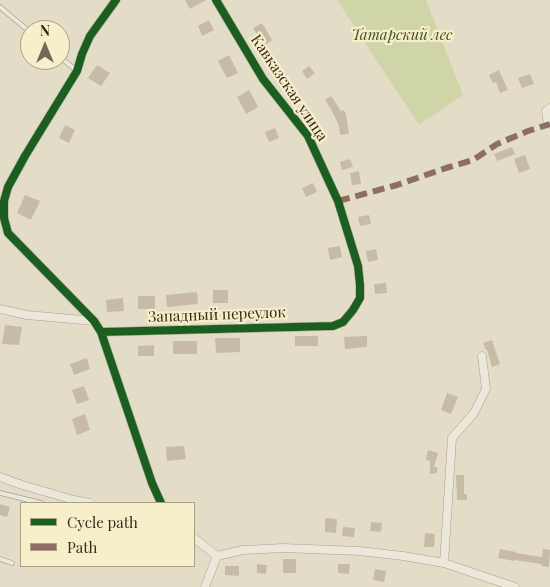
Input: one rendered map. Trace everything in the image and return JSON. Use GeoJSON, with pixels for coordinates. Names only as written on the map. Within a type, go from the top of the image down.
{"type":"FeatureCollection","features":[{"type":"Feature","properties":{"kind":"street"},"geometry":{"type":"LineString","coordinates":[[116,0],[90,36],[77,71],[8,187],[4,201],[4,233],[94,320],[101,332],[152,483],[161,502]]}},
{"type":"Feature","properties":{"kind":"street","name":"Кавказская улица"},"geometry":{"type":"LineString","coordinates":[[216,0],[263,79],[308,136],[338,201],[358,266],[360,298],[343,322],[333,326]]}},
{"type":"Feature","properties":{"kind":"street"},"geometry":{"type":"LineString","coordinates":[[550,108],[546,111],[550,124]]}},
{"type":"Feature","properties":{"kind":"street"},"geometry":{"type":"LineString","coordinates":[[0,308],[27,315],[94,320]]}},
{"type":"Feature","properties":{"kind":"street","name":"Западный переулок"},"geometry":{"type":"LineString","coordinates":[[101,332],[333,326]]}},
{"type":"Feature","properties":{"kind":"street"},"geometry":{"type":"LineString","coordinates":[[444,563],[452,438],[474,413],[486,389],[482,356]]}},
{"type":"Feature","properties":{"kind":"street"},"geometry":{"type":"LineString","coordinates":[[0,477],[85,502]]}},
{"type":"Feature","properties":{"kind":"street"},"geometry":{"type":"LineString","coordinates":[[195,539],[217,556]]}},
{"type":"Feature","properties":{"kind":"street"},"geometry":{"type":"LineString","coordinates":[[217,556],[243,550],[283,548],[359,551],[444,563],[515,587]]}},
{"type":"Feature","properties":{"kind":"street"},"geometry":{"type":"LineString","coordinates":[[205,587],[217,556]]}},
{"type":"Feature","properties":{"kind":"lane"},"geometry":{"type":"LineString","coordinates":[[0,7],[20,24]]}},
{"type":"Feature","properties":{"kind":"lane"},"geometry":{"type":"LineString","coordinates":[[70,65],[77,71]]}},
{"type":"Feature","properties":{"kind":"lane"},"geometry":{"type":"LineString","coordinates":[[0,493],[37,502]]}},
{"type":"Feature","properties":{"kind":"lane"},"geometry":{"type":"LineString","coordinates":[[0,559],[12,563]]}},
{"type":"Feature","properties":{"kind":"green space","name":"Татарский лес"},"geometry":{"type":"Polygon","coordinates":[[[337,0],[426,0],[463,95],[419,125],[337,0]]]}},
{"type":"Feature","properties":{"kind":"building"},"geometry":{"type":"Polygon","coordinates":[[[185,0],[206,0],[190,9],[185,0]]]}},
{"type":"Feature","properties":{"kind":"building"},"geometry":{"type":"Polygon","coordinates":[[[209,20],[214,30],[202,36],[198,26],[209,20]]]}},
{"type":"Feature","properties":{"kind":"building"},"geometry":{"type":"Polygon","coordinates":[[[262,23],[272,40],[264,46],[253,28],[262,23]]]}},
{"type":"Feature","properties":{"kind":"building"},"geometry":{"type":"Polygon","coordinates":[[[229,55],[238,73],[227,78],[218,61],[229,55]]]}},
{"type":"Feature","properties":{"kind":"building"},"geometry":{"type":"Polygon","coordinates":[[[97,65],[110,73],[101,86],[88,78],[97,65]]]}},
{"type":"Feature","properties":{"kind":"building"},"geometry":{"type":"Polygon","coordinates":[[[309,66],[315,73],[307,79],[302,71],[309,66]]]}},
{"type":"Feature","properties":{"kind":"building"},"geometry":{"type":"Polygon","coordinates":[[[499,70],[508,90],[500,93],[496,82],[493,83],[489,75],[499,70]]]}},
{"type":"Feature","properties":{"kind":"building"},"geometry":{"type":"Polygon","coordinates":[[[530,74],[534,84],[522,88],[518,78],[530,74]]]}},
{"type":"Feature","properties":{"kind":"building"},"geometry":{"type":"Polygon","coordinates":[[[249,90],[258,107],[246,114],[237,97],[249,90]]]}},
{"type":"Feature","properties":{"kind":"building"},"geometry":{"type":"Polygon","coordinates":[[[331,96],[341,111],[344,110],[349,134],[340,135],[339,126],[325,100],[331,96]]]}},
{"type":"Feature","properties":{"kind":"building"},"geometry":{"type":"Polygon","coordinates":[[[65,125],[75,130],[69,143],[59,138],[65,125]]]}},
{"type":"Feature","properties":{"kind":"building"},"geometry":{"type":"Polygon","coordinates":[[[275,128],[279,138],[269,142],[265,132],[275,128]]]}},
{"type":"Feature","properties":{"kind":"building"},"geometry":{"type":"Polygon","coordinates":[[[512,147],[515,154],[497,161],[494,154],[512,147]]]}},
{"type":"Feature","properties":{"kind":"building"},"geometry":{"type":"Polygon","coordinates":[[[525,155],[530,169],[519,173],[514,159],[525,155]]]}},
{"type":"Feature","properties":{"kind":"building"},"geometry":{"type":"Polygon","coordinates":[[[350,159],[353,167],[342,170],[340,162],[350,159]]]}},
{"type":"Feature","properties":{"kind":"building"},"geometry":{"type":"Polygon","coordinates":[[[359,171],[361,184],[352,185],[350,173],[359,171]]]}},
{"type":"Feature","properties":{"kind":"building"},"geometry":{"type":"Polygon","coordinates":[[[313,183],[317,192],[306,197],[302,188],[313,183]]]}},
{"type":"Feature","properties":{"kind":"building"},"geometry":{"type":"Polygon","coordinates":[[[25,195],[40,201],[31,220],[17,213],[25,195]]]}},
{"type":"Feature","properties":{"kind":"building"},"geometry":{"type":"Polygon","coordinates":[[[369,215],[371,224],[360,226],[358,217],[369,215]]]}},
{"type":"Feature","properties":{"kind":"building"},"geometry":{"type":"Polygon","coordinates":[[[340,246],[342,257],[330,260],[328,248],[340,246]]]}},
{"type":"Feature","properties":{"kind":"building"},"geometry":{"type":"Polygon","coordinates":[[[376,249],[378,260],[368,262],[366,251],[376,249]]]}},
{"type":"Feature","properties":{"kind":"building"},"geometry":{"type":"Polygon","coordinates":[[[386,283],[387,293],[375,294],[374,284],[386,283]]]}},
{"type":"Feature","properties":{"kind":"building"},"geometry":{"type":"Polygon","coordinates":[[[213,290],[228,290],[228,303],[213,303],[213,290]]]}},
{"type":"Feature","properties":{"kind":"building"},"geometry":{"type":"Polygon","coordinates":[[[197,292],[198,304],[167,307],[166,295],[197,292]]]}},
{"type":"Feature","properties":{"kind":"building"},"geometry":{"type":"Polygon","coordinates":[[[138,296],[155,296],[155,309],[138,309],[138,296]]]}},
{"type":"Feature","properties":{"kind":"building"},"geometry":{"type":"Polygon","coordinates":[[[123,298],[124,311],[107,312],[106,300],[123,298]]]}},
{"type":"Feature","properties":{"kind":"building"},"geometry":{"type":"Polygon","coordinates":[[[5,325],[22,327],[19,345],[2,344],[5,325]]]}},
{"type":"Feature","properties":{"kind":"building"},"geometry":{"type":"Polygon","coordinates":[[[295,336],[318,336],[318,346],[295,346],[295,336]]]}},
{"type":"Feature","properties":{"kind":"building"},"geometry":{"type":"Polygon","coordinates":[[[367,336],[367,347],[345,349],[344,337],[367,336]]]}},
{"type":"Feature","properties":{"kind":"building"},"geometry":{"type":"Polygon","coordinates":[[[215,338],[240,338],[240,352],[216,353],[215,338]]]}},
{"type":"Feature","properties":{"kind":"building"},"geometry":{"type":"Polygon","coordinates":[[[492,340],[500,364],[492,367],[483,343],[492,340]]]}},
{"type":"Feature","properties":{"kind":"building"},"geometry":{"type":"Polygon","coordinates":[[[173,341],[197,341],[197,354],[173,354],[173,341]]]}},
{"type":"Feature","properties":{"kind":"building"},"geometry":{"type":"Polygon","coordinates":[[[154,345],[154,356],[138,356],[138,346],[154,345]]]}},
{"type":"Feature","properties":{"kind":"building"},"geometry":{"type":"Polygon","coordinates":[[[87,358],[90,369],[74,375],[70,364],[87,358]]]}},
{"type":"Feature","properties":{"kind":"building"},"geometry":{"type":"Polygon","coordinates":[[[84,386],[89,400],[77,404],[72,390],[84,386]]]}},
{"type":"Feature","properties":{"kind":"building"},"geometry":{"type":"Polygon","coordinates":[[[447,393],[458,397],[451,414],[441,410],[447,393]]]}},
{"type":"Feature","properties":{"kind":"building"},"geometry":{"type":"Polygon","coordinates":[[[85,414],[90,430],[77,435],[72,419],[85,414]]]}},
{"type":"Feature","properties":{"kind":"building"},"geometry":{"type":"Polygon","coordinates":[[[184,446],[186,459],[167,461],[166,447],[184,446]]]}},
{"type":"Feature","properties":{"kind":"building"},"geometry":{"type":"Polygon","coordinates":[[[428,450],[438,453],[434,467],[437,467],[437,473],[430,474],[430,461],[426,460],[428,450]]]}},
{"type":"Feature","properties":{"kind":"building"},"geometry":{"type":"Polygon","coordinates":[[[456,475],[464,475],[464,494],[467,494],[467,500],[457,500],[456,475]]]}},
{"type":"Feature","properties":{"kind":"building"},"geometry":{"type":"Polygon","coordinates":[[[0,504],[10,507],[7,517],[0,515],[0,504]]]}},
{"type":"Feature","properties":{"kind":"building"},"geometry":{"type":"Polygon","coordinates":[[[325,518],[337,519],[336,533],[325,532],[325,518]]]}},
{"type":"Feature","properties":{"kind":"building"},"geometry":{"type":"Polygon","coordinates":[[[371,522],[382,523],[381,532],[370,531],[371,522]]]}},
{"type":"Feature","properties":{"kind":"building"},"geometry":{"type":"Polygon","coordinates":[[[343,527],[355,528],[354,537],[342,536],[343,527]]]}},
{"type":"Feature","properties":{"kind":"building"},"geometry":{"type":"Polygon","coordinates":[[[425,533],[435,534],[434,547],[424,547],[425,533]]]}},
{"type":"Feature","properties":{"kind":"building"},"geometry":{"type":"Polygon","coordinates":[[[500,549],[542,557],[543,549],[550,550],[549,567],[541,566],[541,564],[498,558],[500,549]]]}},
{"type":"Feature","properties":{"kind":"building"},"geometry":{"type":"Polygon","coordinates":[[[283,559],[296,559],[296,573],[283,573],[283,559]]]}},
{"type":"Feature","properties":{"kind":"building"},"geometry":{"type":"Polygon","coordinates":[[[257,564],[267,565],[266,574],[257,573],[257,564]]]}},
{"type":"Feature","properties":{"kind":"building"},"geometry":{"type":"Polygon","coordinates":[[[338,564],[350,564],[349,574],[338,573],[338,564]]]}},
{"type":"Feature","properties":{"kind":"building"},"geometry":{"type":"Polygon","coordinates":[[[225,566],[239,566],[239,576],[225,575],[225,566]]]}},
{"type":"Feature","properties":{"kind":"building"},"geometry":{"type":"Polygon","coordinates":[[[375,569],[386,571],[384,582],[373,580],[375,569]]]}},
{"type":"Feature","properties":{"kind":"marked path"},"geometry":{"type":"LineString","coordinates":[[338,201],[397,185],[473,160],[497,144],[550,124]]}},
{"type":"Feature","properties":{"kind":"cycle path"},"geometry":{"type":"LineString","coordinates":[[116,0],[90,36],[77,71],[8,187],[4,201],[4,218],[8,233],[94,321],[101,332],[152,483],[161,502]]}},
{"type":"Feature","properties":{"kind":"cycle path"},"geometry":{"type":"LineString","coordinates":[[101,332],[333,326],[343,322],[360,298],[358,266],[338,201],[308,136],[263,79],[216,0]]}}]}
